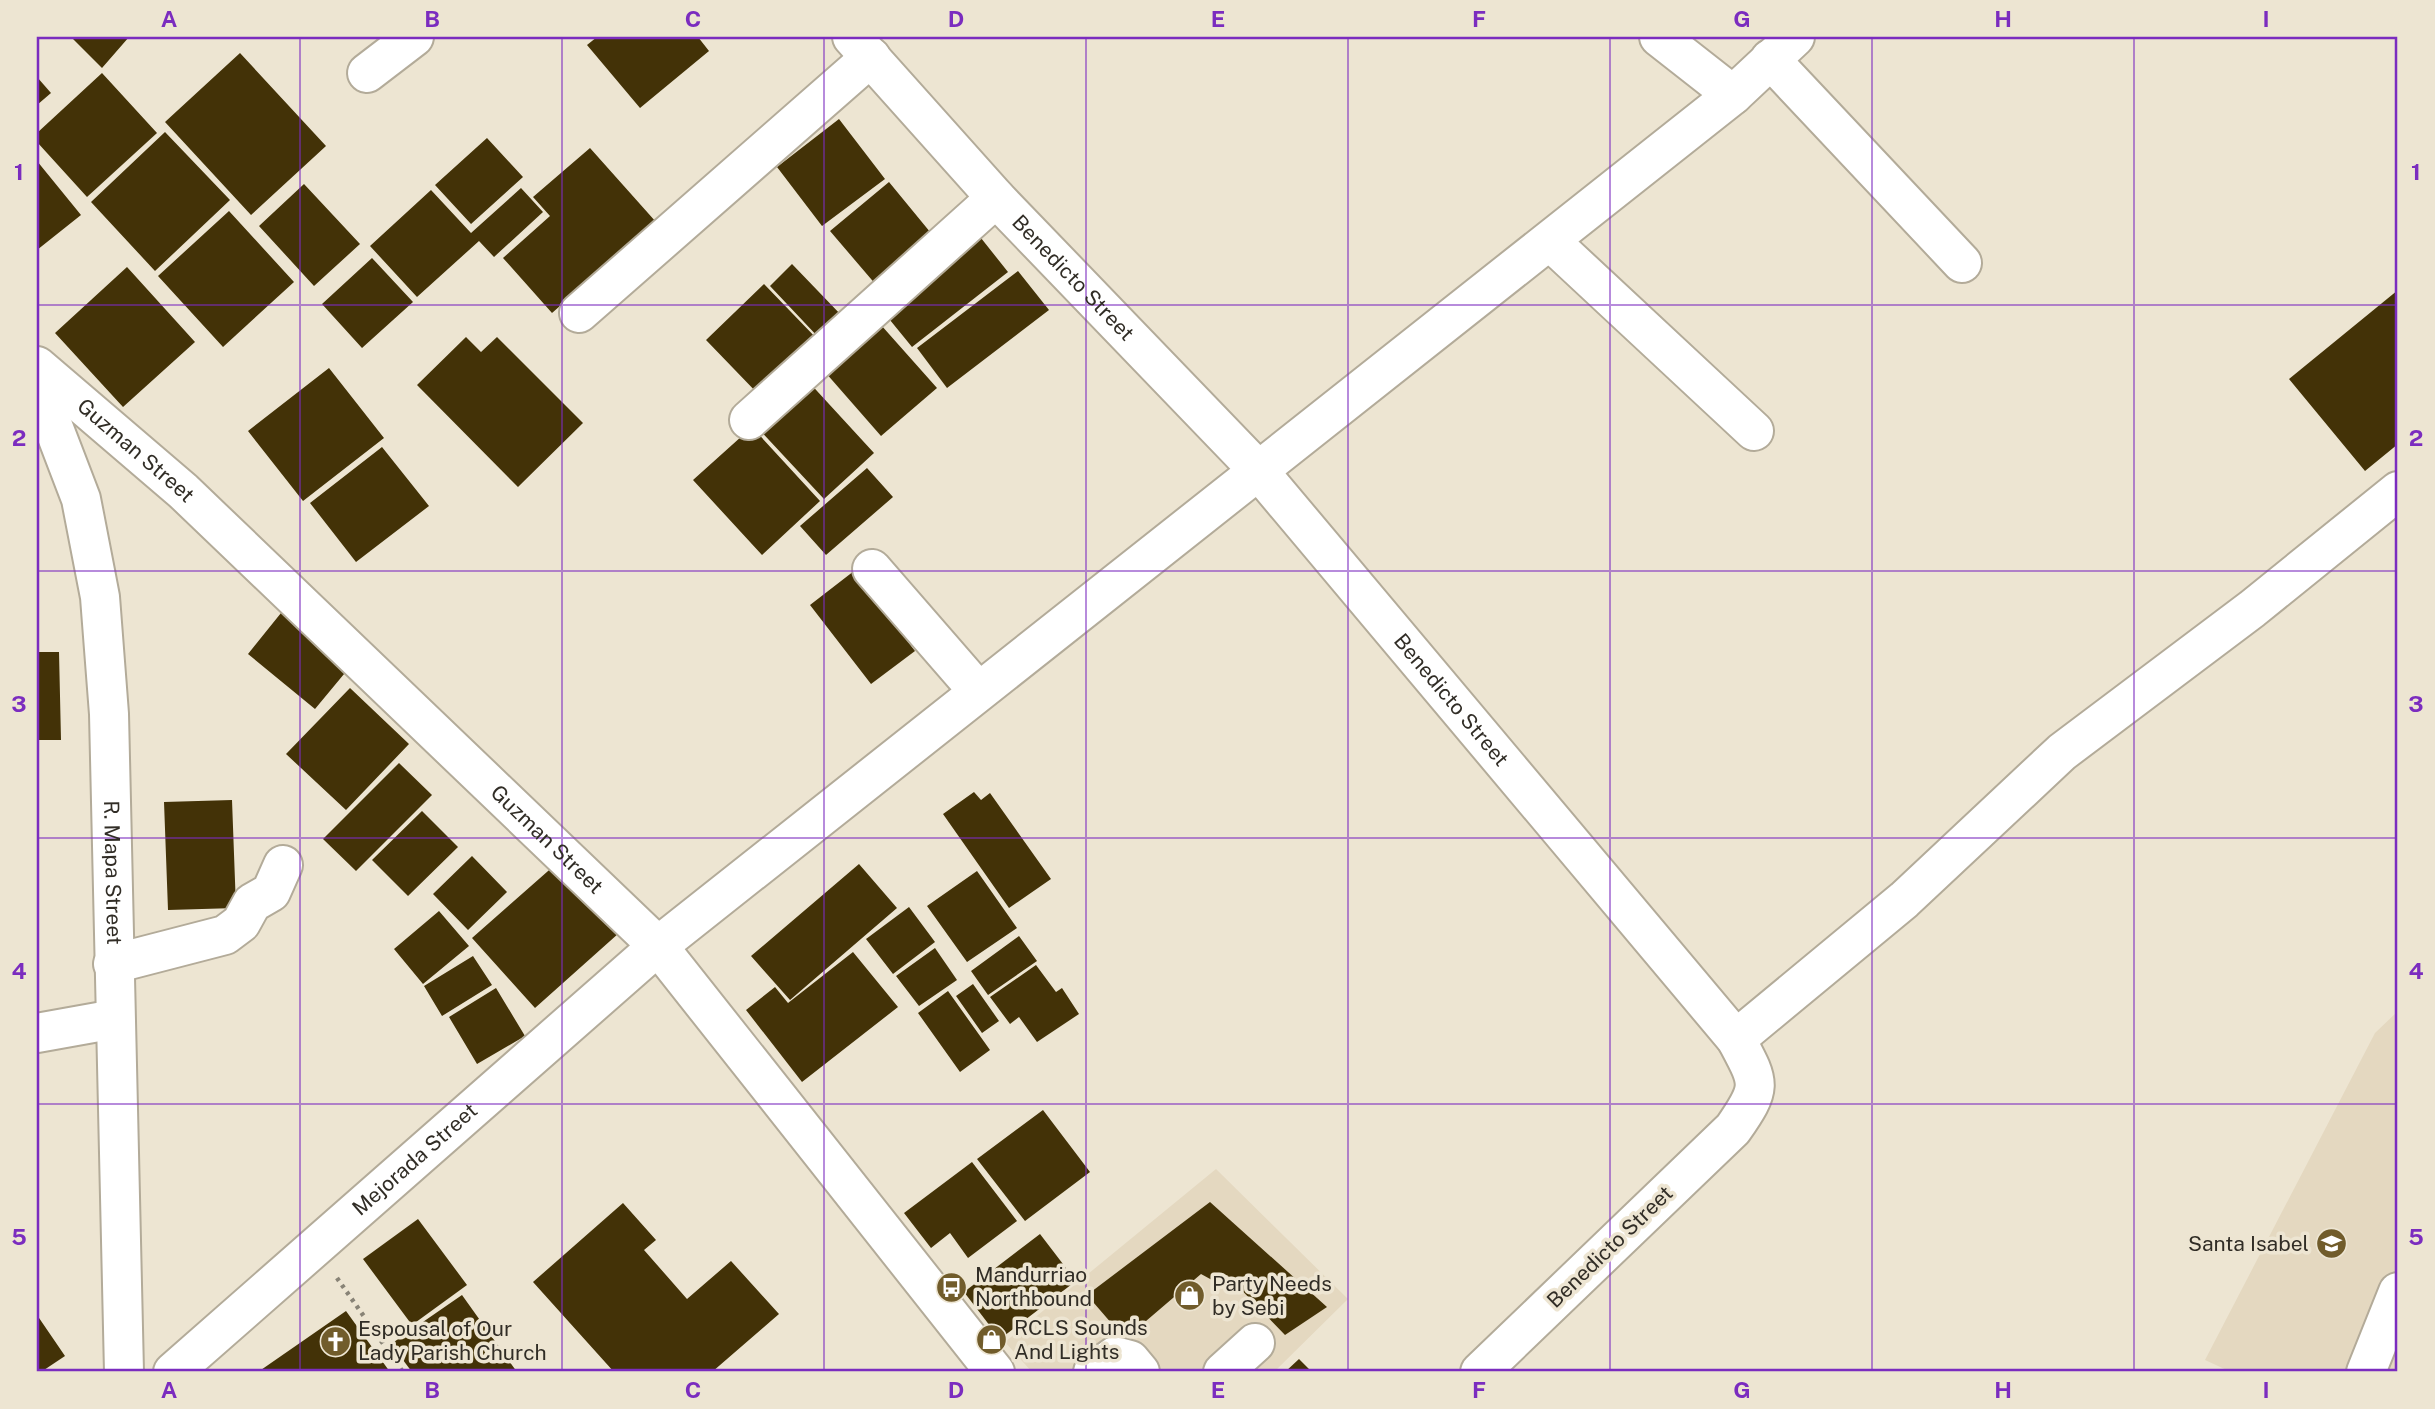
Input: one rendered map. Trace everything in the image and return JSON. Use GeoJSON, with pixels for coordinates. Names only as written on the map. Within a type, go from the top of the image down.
{"type":"FeatureCollection","features":[{"type":"Feature","properties":{"kind":"street"},"geometry":{"type":"LineString","coordinates":[[368,73],[414,37]]}},
{"type":"Feature","properties":{"kind":"street"},"geometry":{"type":"LineString","coordinates":[[1660,37],[1733,95]]}},
{"type":"Feature","properties":{"kind":"street"},"geometry":{"type":"LineString","coordinates":[[579,313],[862,47]]}},
{"type":"Feature","properties":{"kind":"street","name":"Benedicto Street"},"geometry":{"type":"LineString","coordinates":[[862,47],[996,198],[1257,469],[1736,1039],[1756,1076],[1754,1099],[1733,1129],[1480,1372]]}},
{"type":"Feature","properties":{"kind":"street"},"geometry":{"type":"LineString","coordinates":[[1782,48],[1962,263]]}},
{"type":"Feature","properties":{"kind":"street","name":"Mejorada Street"},"geometry":{"type":"LineString","coordinates":[[173,1372],[658,946],[1257,469],[1733,95],[1782,48]]}},
{"type":"Feature","properties":{"kind":"street"},"geometry":{"type":"LineString","coordinates":[[749,420],[996,198]]}},
{"type":"Feature","properties":{"kind":"street"},"geometry":{"type":"LineString","coordinates":[[1550,241],[1754,430]]}},
{"type":"Feature","properties":{"kind":"street","name":"Guzman Street"},"geometry":{"type":"LineString","coordinates":[[37,366],[183,491],[658,946],[995,1372]]}},
{"type":"Feature","properties":{"kind":"street","name":"R. Mapa Street"},"geometry":{"type":"LineString","coordinates":[[37,384],[81,499],[100,597],[109,714],[124,1372]]}},
{"type":"Feature","properties":{"kind":"street"},"geometry":{"type":"LineString","coordinates":[[1736,1039],[1904,900],[2062,752],[2252,610],[2398,491]]}},
{"type":"Feature","properties":{"kind":"street"},"geometry":{"type":"LineString","coordinates":[[872,569],[978,691]]}},
{"type":"Feature","properties":{"kind":"street"},"geometry":{"type":"LineString","coordinates":[[113,964],[225,935],[241,923],[252,903],[271,892],[283,865]]}},
{"type":"Feature","properties":{"kind":"street"},"geometry":{"type":"LineString","coordinates":[[37,1033],[115,1019]]}},
{"type":"Feature","properties":{"kind":"street"},"geometry":{"type":"LineString","coordinates":[[2367,1372],[2398,1292]]}},
{"type":"Feature","properties":{"kind":"street"},"geometry":{"type":"LineString","coordinates":[[1223,1372],[1255,1343]]}},
{"type":"Feature","properties":{"kind":"street"},"geometry":{"type":"LineString","coordinates":[[1093,1372],[1115,1356],[1130,1360],[1140,1372]]}},
{"type":"Feature","properties":{"kind":"path"},"geometry":{"type":"LineString","coordinates":[[316,1249],[404,1372]]}},
{"type":"Feature","properties":{"kind":"shaded area","name":"Santa Isabel"},"geometry":{"type":"Polygon","coordinates":[[[2398,1011],[2398,1372],[2231,1372],[2205,1360],[2375,1033],[2398,1011]]]}},
{"type":"Feature","properties":{"kind":"shaded area"},"geometry":{"type":"Polygon","coordinates":[[[1216,1169],[1348,1299],[1274,1372],[1032,1372],[1005,1342],[1216,1169]]]}},
{"type":"Feature","properties":{"kind":"building"},"geometry":{"type":"Polygon","coordinates":[[[71,37],[129,37],[102,68],[71,37]]]}},
{"type":"Feature","properties":{"kind":"building"},"geometry":{"type":"Polygon","coordinates":[[[597,37],[698,37],[709,51],[640,108],[587,45],[597,37]]]}},
{"type":"Feature","properties":{"kind":"building"},"geometry":{"type":"Polygon","coordinates":[[[240,53],[326,146],[251,215],[165,122],[240,53]]]}},
{"type":"Feature","properties":{"kind":"building"},"geometry":{"type":"Polygon","coordinates":[[[102,73],[157,133],[87,197],[37,142],[37,133],[102,73]]]}},
{"type":"Feature","properties":{"kind":"building"},"geometry":{"type":"Polygon","coordinates":[[[37,77],[51,93],[37,105],[37,77]]]}},
{"type":"Feature","properties":{"kind":"building"},"geometry":{"type":"Polygon","coordinates":[[[839,119],[885,179],[822,226],[777,167],[839,119]]]}},
{"type":"Feature","properties":{"kind":"building"},"geometry":{"type":"Polygon","coordinates":[[[165,132],[230,200],[155,271],[91,202],[165,132]]]}},
{"type":"Feature","properties":{"kind":"building"},"geometry":{"type":"Polygon","coordinates":[[[487,138],[523,177],[471,224],[435,185],[487,138]]]}},
{"type":"Feature","properties":{"kind":"building"},"geometry":{"type":"Polygon","coordinates":[[[590,148],[656,222],[552,313],[503,258],[550,216],[533,197],[590,148]]]}},
{"type":"Feature","properties":{"kind":"building"},"geometry":{"type":"Polygon","coordinates":[[[37,161],[81,215],[37,250],[37,161]]]}},
{"type":"Feature","properties":{"kind":"building"},"geometry":{"type":"Polygon","coordinates":[[[889,182],[935,238],[877,286],[830,231],[889,182]]]}},
{"type":"Feature","properties":{"kind":"building"},"geometry":{"type":"Polygon","coordinates":[[[304,184],[360,244],[314,286],[259,226],[304,184]]]}},
{"type":"Feature","properties":{"kind":"building"},"geometry":{"type":"Polygon","coordinates":[[[521,188],[543,212],[494,257],[479,241],[417,297],[370,246],[431,190],[471,233],[521,188]]]}},
{"type":"Feature","properties":{"kind":"building"},"geometry":{"type":"Polygon","coordinates":[[[229,211],[294,282],[223,347],[158,276],[229,211]]]}},
{"type":"Feature","properties":{"kind":"building"},"geometry":{"type":"Polygon","coordinates":[[[977,233],[1008,272],[912,347],[881,309],[977,233]]]}},
{"type":"Feature","properties":{"kind":"building"},"geometry":{"type":"Polygon","coordinates":[[[372,258],[413,302],[362,348],[322,304],[372,258]]]}},
{"type":"Feature","properties":{"kind":"building"},"geometry":{"type":"Polygon","coordinates":[[[792,264],[843,317],[820,339],[770,286],[792,264]]]}},
{"type":"Feature","properties":{"kind":"building"},"geometry":{"type":"Polygon","coordinates":[[[127,267],[195,342],[123,407],[55,333],[127,267]]]}},
{"type":"Feature","properties":{"kind":"building"},"geometry":{"type":"Polygon","coordinates":[[[1018,271],[1049,310],[947,388],[917,348],[1018,271]]]}},
{"type":"Feature","properties":{"kind":"building"},"geometry":{"type":"Polygon","coordinates":[[[764,284],[819,341],[761,397],[706,340],[764,284]]]}},
{"type":"Feature","properties":{"kind":"building"},"geometry":{"type":"Polygon","coordinates":[[[2398,290],[2398,444],[2365,471],[2289,379],[2398,290]]]}},
{"type":"Feature","properties":{"kind":"building"},"geometry":{"type":"Polygon","coordinates":[[[873,316],[937,388],[881,436],[818,364],[873,316]]]}},
{"type":"Feature","properties":{"kind":"building"},"geometry":{"type":"Polygon","coordinates":[[[466,337],[481,352],[497,337],[583,423],[518,487],[417,385],[466,337]]]}},
{"type":"Feature","properties":{"kind":"building"},"geometry":{"type":"Polygon","coordinates":[[[329,368],[384,438],[303,501],[248,431],[329,368]]]}},
{"type":"Feature","properties":{"kind":"building"},"geometry":{"type":"Polygon","coordinates":[[[806,379],[874,453],[824,499],[756,426],[806,379]]]}},
{"type":"Feature","properties":{"kind":"building"},"geometry":{"type":"Polygon","coordinates":[[[752,427],[820,501],[762,555],[693,480],[752,427]]]}},
{"type":"Feature","properties":{"kind":"building"},"geometry":{"type":"Polygon","coordinates":[[[382,447],[429,506],[356,562],[310,503],[382,447]]]}},
{"type":"Feature","properties":{"kind":"building"},"geometry":{"type":"Polygon","coordinates":[[[867,468],[893,497],[826,555],[800,526],[867,468]]]}},
{"type":"Feature","properties":{"kind":"building"},"geometry":{"type":"Polygon","coordinates":[[[854,571],[915,651],[871,684],[810,605],[854,571]]]}},
{"type":"Feature","properties":{"kind":"building"},"geometry":{"type":"Polygon","coordinates":[[[281,613],[349,668],[315,709],[248,654],[281,613]]]}},
{"type":"Feature","properties":{"kind":"building"},"geometry":{"type":"Polygon","coordinates":[[[37,652],[59,652],[61,740],[37,740],[37,652]]]}},
{"type":"Feature","properties":{"kind":"building"},"geometry":{"type":"Polygon","coordinates":[[[350,688],[409,744],[346,810],[286,754],[350,688]]]}},
{"type":"Feature","properties":{"kind":"building"},"geometry":{"type":"Polygon","coordinates":[[[399,763],[432,795],[356,871],[323,839],[399,763]]]}},
{"type":"Feature","properties":{"kind":"building"},"geometry":{"type":"Polygon","coordinates":[[[974,792],[981,800],[990,793],[1051,879],[1009,908],[943,814],[974,792]]]}},
{"type":"Feature","properties":{"kind":"building"},"geometry":{"type":"Polygon","coordinates":[[[232,800],[236,908],[168,910],[164,802],[232,800]]]}},
{"type":"Feature","properties":{"kind":"building"},"geometry":{"type":"Polygon","coordinates":[[[422,811],[458,847],[408,896],[372,860],[422,811]]]}},
{"type":"Feature","properties":{"kind":"building"},"geometry":{"type":"Polygon","coordinates":[[[472,856],[507,892],[468,930],[433,894],[472,856]]]}},
{"type":"Feature","properties":{"kind":"building"},"geometry":{"type":"Polygon","coordinates":[[[556,864],[619,933],[535,1008],[472,938],[556,864]]]}},
{"type":"Feature","properties":{"kind":"building"},"geometry":{"type":"Polygon","coordinates":[[[859,864],[897,908],[790,1000],[751,956],[859,864]]]}},
{"type":"Feature","properties":{"kind":"building"},"geometry":{"type":"Polygon","coordinates":[[[977,871],[1017,928],[967,962],[927,906],[977,871]]]}},
{"type":"Feature","properties":{"kind":"building"},"geometry":{"type":"Polygon","coordinates":[[[909,907],[935,942],[893,974],[866,939],[909,907]]]}},
{"type":"Feature","properties":{"kind":"building"},"geometry":{"type":"Polygon","coordinates":[[[439,911],[469,946],[423,984],[394,949],[439,911]]]}},
{"type":"Feature","properties":{"kind":"building"},"geometry":{"type":"Polygon","coordinates":[[[1019,936],[1037,961],[988,995],[971,971],[1019,936]]]}},
{"type":"Feature","properties":{"kind":"building"},"geometry":{"type":"Polygon","coordinates":[[[935,948],[957,980],[919,1006],[896,976],[935,948]]]}},
{"type":"Feature","properties":{"kind":"building"},"geometry":{"type":"Polygon","coordinates":[[[853,952],[898,1007],[802,1082],[746,1010],[775,987],[788,1003],[853,952]]]}},
{"type":"Feature","properties":{"kind":"building"},"geometry":{"type":"Polygon","coordinates":[[[473,956],[492,985],[442,1016],[424,986],[473,956]]]}},
{"type":"Feature","properties":{"kind":"building"},"geometry":{"type":"Polygon","coordinates":[[[1036,965],[1056,992],[1062,988],[1079,1014],[1037,1042],[1019,1017],[1010,1024],[990,997],[1036,965]]]}},
{"type":"Feature","properties":{"kind":"building"},"geometry":{"type":"Polygon","coordinates":[[[973,984],[999,1021],[982,1033],[956,996],[973,984]]]}},
{"type":"Feature","properties":{"kind":"building"},"geometry":{"type":"Polygon","coordinates":[[[496,988],[525,1036],[477,1064],[449,1017],[496,988]]]}},
{"type":"Feature","properties":{"kind":"building"},"geometry":{"type":"Polygon","coordinates":[[[948,991],[990,1050],[960,1072],[918,1013],[948,991]]]}},
{"type":"Feature","properties":{"kind":"building"},"geometry":{"type":"Polygon","coordinates":[[[1043,1110],[1090,1172],[1025,1221],[977,1159],[1043,1110]]]}},
{"type":"Feature","properties":{"kind":"building"},"geometry":{"type":"Polygon","coordinates":[[[972,1162],[1017,1221],[968,1258],[950,1233],[931,1248],[904,1213],[972,1162]]]}},
{"type":"Feature","properties":{"kind":"building"},"geometry":{"type":"Polygon","coordinates":[[[1210,1202],[1327,1307],[1285,1335],[1227,1275],[1212,1280],[1201,1274],[1125,1339],[1087,1295],[1210,1202]]]}},
{"type":"Feature","properties":{"kind":"building"},"geometry":{"type":"Polygon","coordinates":[[[623,1203],[656,1240],[644,1250],[687,1299],[731,1261],[779,1314],[712,1372],[614,1372],[533,1282],[623,1203]]]}},
{"type":"Feature","properties":{"kind":"building"},"geometry":{"type":"Polygon","coordinates":[[[418,1219],[467,1285],[412,1325],[363,1259],[418,1219]]]}},
{"type":"Feature","properties":{"kind":"building"},"geometry":{"type":"Polygon","coordinates":[[[1040,1234],[1076,1281],[1000,1339],[964,1292],[1040,1234]]]}},
{"type":"Feature","properties":{"kind":"building"},"geometry":{"type":"Polygon","coordinates":[[[462,1295],[517,1372],[412,1372],[391,1344],[462,1295]]]}},
{"type":"Feature","properties":{"kind":"building","name":"Espousal of Our Lady Parish Church"},"geometry":{"type":"Polygon","coordinates":[[[346,1311],[390,1372],[258,1372],[346,1311]]]}},
{"type":"Feature","properties":{"kind":"building"},"geometry":{"type":"Polygon","coordinates":[[[37,1315],[65,1356],[41,1372],[37,1372],[37,1315]]]}},
{"type":"Feature","properties":{"kind":"building"},"geometry":{"type":"Polygon","coordinates":[[[1299,1359],[1312,1372],[1285,1372],[1299,1359]]]}},
{"type":"Feature","properties":{"kind":"place","name":"Santa Isabel"},"geometry":{"type":"Point","coordinates":[2332,1244]}},
{"type":"Feature","properties":{"kind":"place","name":"Mandurriao Northbound"},"geometry":{"type":"Point","coordinates":[952,1287]}},
{"type":"Feature","properties":{"kind":"place","name":"Party Needs by Sebi"},"geometry":{"type":"Point","coordinates":[1189,1296]}},
{"type":"Feature","properties":{"kind":"place","name":"RCLS Sounds And Lights"},"geometry":{"type":"Point","coordinates":[991,1340]}},
{"type":"Feature","properties":{"kind":"place","name":"Espousal of Our Lady Parish Church"},"geometry":{"type":"Point","coordinates":[335,1341]}}]}
